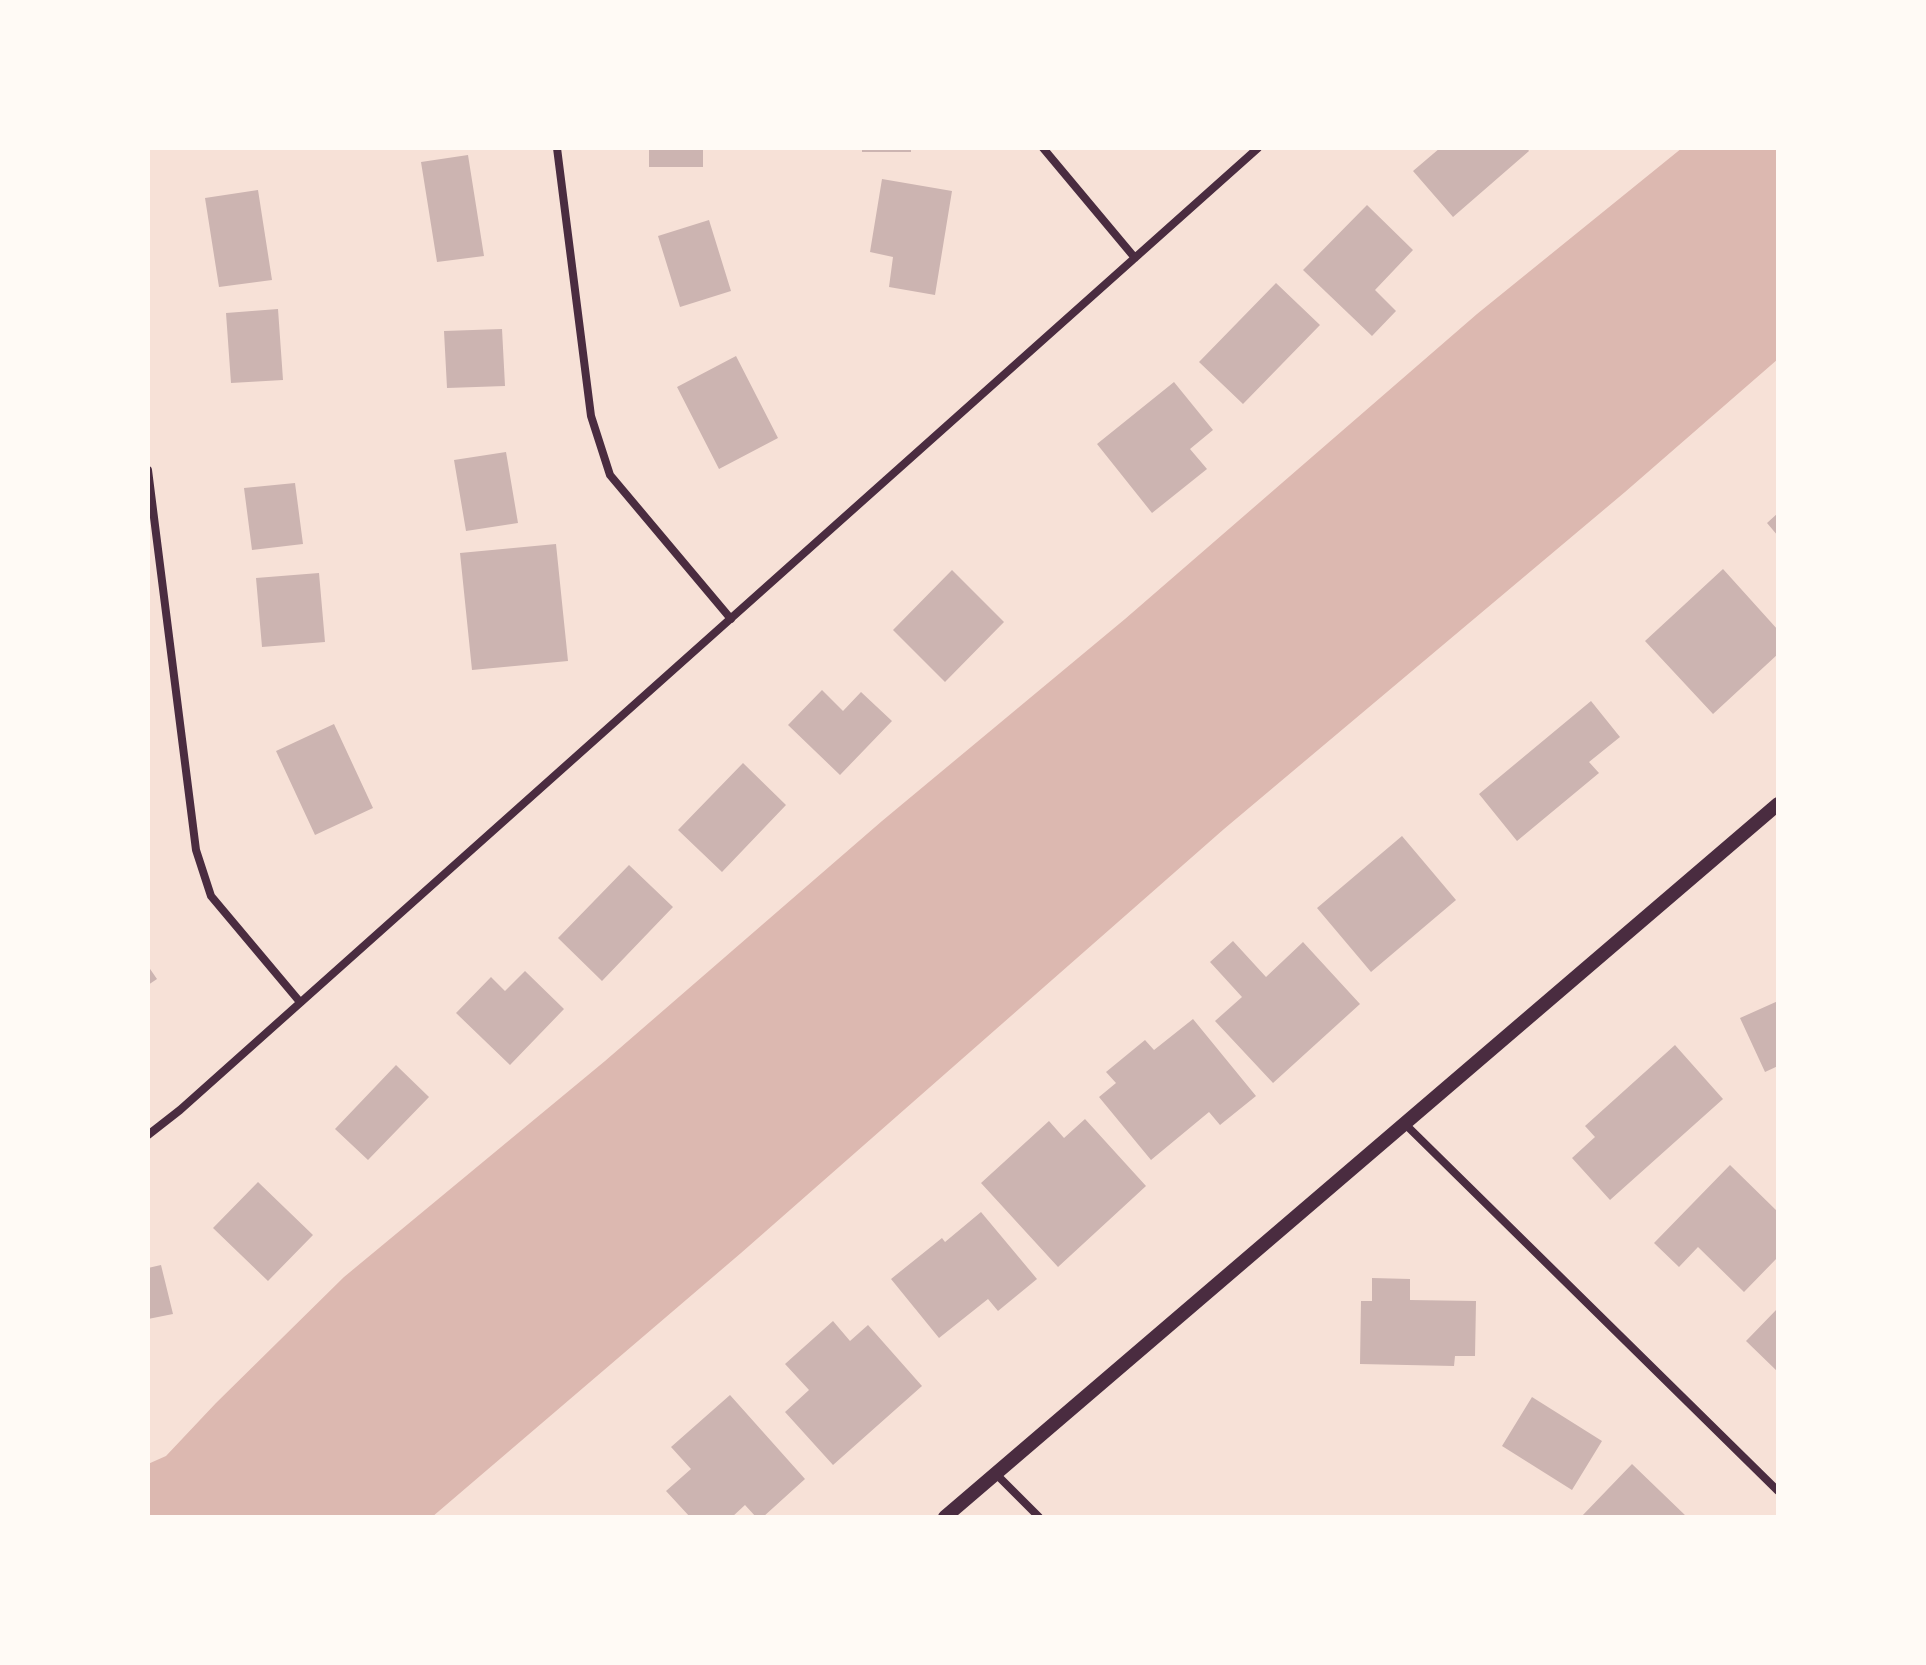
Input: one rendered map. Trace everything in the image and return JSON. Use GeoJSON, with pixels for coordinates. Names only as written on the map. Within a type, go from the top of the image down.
{"type":"FeatureCollection","features":[{"type":"Feature","properties":{"kind":"street"},"geometry":{"type":"LineString","coordinates":[[557,148],[591,416],[610,475],[731,619]]}},
{"type":"Feature","properties":{"kind":"street"},"geometry":{"type":"LineString","coordinates":[[1043,148],[1135,258]]}},
{"type":"Feature","properties":{"kind":"street"},"geometry":{"type":"LineString","coordinates":[[148,1135],[180,1110],[1258,148]]}},
{"type":"Feature","properties":{"kind":"street"},"geometry":{"type":"LineString","coordinates":[[148,470],[196,850],[211,896],[300,1002]]}},
{"type":"Feature","properties":{"kind":"street"},"geometry":{"type":"LineString","coordinates":[[945,1517],[1778,804]]}},
{"type":"Feature","properties":{"kind":"street"},"geometry":{"type":"LineString","coordinates":[[1405,1124],[1778,1491]]}},
{"type":"Feature","properties":{"kind":"street"},"geometry":{"type":"LineString","coordinates":[[996,1474],[1039,1517]]}},
{"type":"Feature","properties":{"kind":"shaded area"},"geometry":{"type":"Polygon","coordinates":[[[1682,148],[1778,148],[1778,359],[1625,492],[1224,829],[741,1253],[432,1517],[148,1517],[148,1464],[166,1456],[344,1277],[605,1061],[882,821],[1125,619],[1477,314],[1682,148]]]}},
{"type":"Feature","properties":{"kind":"building"},"geometry":{"type":"Polygon","coordinates":[[[649,148],[703,148],[703,167],[649,167],[649,148]]]}},
{"type":"Feature","properties":{"kind":"building"},"geometry":{"type":"Polygon","coordinates":[[[862,148],[911,148],[911,152],[862,152],[862,148]]]}},
{"type":"Feature","properties":{"kind":"building"},"geometry":{"type":"Polygon","coordinates":[[[1440,148],[1527,148],[1529,151],[1453,217],[1413,171],[1440,148]]]}},
{"type":"Feature","properties":{"kind":"building"},"geometry":{"type":"Polygon","coordinates":[[[468,155],[484,256],[437,262],[421,162],[468,155]]]}},
{"type":"Feature","properties":{"kind":"building"},"geometry":{"type":"Polygon","coordinates":[[[882,179],[952,191],[935,295],[889,287],[893,257],[870,252],[882,179]]]}},
{"type":"Feature","properties":{"kind":"building"},"geometry":{"type":"Polygon","coordinates":[[[258,190],[272,280],[219,287],[205,198],[258,190]]]}},
{"type":"Feature","properties":{"kind":"building"},"geometry":{"type":"Polygon","coordinates":[[[1367,205],[1413,250],[1375,290],[1396,311],[1372,336],[1303,270],[1367,205]]]}},
{"type":"Feature","properties":{"kind":"building"},"geometry":{"type":"Polygon","coordinates":[[[709,220],[731,291],[680,307],[658,236],[709,220]]]}},
{"type":"Feature","properties":{"kind":"building"},"geometry":{"type":"Polygon","coordinates":[[[1276,283],[1320,325],[1243,404],[1199,362],[1276,283]]]}},
{"type":"Feature","properties":{"kind":"building"},"geometry":{"type":"Polygon","coordinates":[[[278,309],[283,380],[231,383],[226,313],[278,309]]]}},
{"type":"Feature","properties":{"kind":"building"},"geometry":{"type":"Polygon","coordinates":[[[502,329],[505,386],[447,388],[444,331],[502,329]]]}},
{"type":"Feature","properties":{"kind":"building"},"geometry":{"type":"Polygon","coordinates":[[[736,356],[778,438],[719,469],[677,387],[736,356]]]}},
{"type":"Feature","properties":{"kind":"building"},"geometry":{"type":"Polygon","coordinates":[[[1174,382],[1213,430],[1190,449],[1207,469],[1152,513],[1097,444],[1174,382]]]}},
{"type":"Feature","properties":{"kind":"building"},"geometry":{"type":"Polygon","coordinates":[[[506,452],[518,523],[466,531],[454,460],[506,452]]]}},
{"type":"Feature","properties":{"kind":"building"},"geometry":{"type":"Polygon","coordinates":[[[295,483],[303,544],[252,550],[244,488],[295,483]]]}},
{"type":"Feature","properties":{"kind":"building"},"geometry":{"type":"Polygon","coordinates":[[[1778,513],[1778,536],[1767,523],[1778,513]]]}},
{"type":"Feature","properties":{"kind":"building"},"geometry":{"type":"Polygon","coordinates":[[[556,544],[568,661],[472,670],[460,553],[556,544]]]}},
{"type":"Feature","properties":{"kind":"building"},"geometry":{"type":"Polygon","coordinates":[[[1723,569],[1778,630],[1778,654],[1713,714],[1645,641],[1723,569]]]}},
{"type":"Feature","properties":{"kind":"building"},"geometry":{"type":"Polygon","coordinates":[[[952,570],[1004,622],[945,682],[893,630],[952,570]]]}},
{"type":"Feature","properties":{"kind":"building"},"geometry":{"type":"Polygon","coordinates":[[[319,573],[325,642],[262,647],[256,578],[319,573]]]}},
{"type":"Feature","properties":{"kind":"building"},"geometry":{"type":"Polygon","coordinates":[[[822,690],[843,711],[861,692],[892,721],[840,775],[788,725],[822,690]]]}},
{"type":"Feature","properties":{"kind":"building"},"geometry":{"type":"Polygon","coordinates":[[[1591,701],[1620,737],[1589,762],[1599,773],[1517,841],[1479,794],[1591,701]]]}},
{"type":"Feature","properties":{"kind":"building"},"geometry":{"type":"Polygon","coordinates":[[[334,724],[373,808],[315,835],[276,751],[334,724]]]}},
{"type":"Feature","properties":{"kind":"building"},"geometry":{"type":"Polygon","coordinates":[[[743,763],[786,805],[722,872],[678,830],[743,763]]]}},
{"type":"Feature","properties":{"kind":"building"},"geometry":{"type":"Polygon","coordinates":[[[1402,836],[1456,900],[1371,972],[1317,908],[1402,836]]]}},
{"type":"Feature","properties":{"kind":"building"},"geometry":{"type":"Polygon","coordinates":[[[629,865],[673,907],[602,981],[558,938],[629,865]]]}},
{"type":"Feature","properties":{"kind":"building"},"geometry":{"type":"Polygon","coordinates":[[[1233,941],[1266,977],[1303,942],[1360,1004],[1273,1083],[1215,1021],[1242,997],[1210,962],[1233,941]]]}},
{"type":"Feature","properties":{"kind":"building"},"geometry":{"type":"Polygon","coordinates":[[[148,966],[157,979],[148,985],[148,966]]]}},
{"type":"Feature","properties":{"kind":"building"},"geometry":{"type":"Polygon","coordinates":[[[525,971],[564,1009],[510,1065],[456,1013],[491,977],[505,991],[525,971]]]}},
{"type":"Feature","properties":{"kind":"building"},"geometry":{"type":"Polygon","coordinates":[[[1778,1001],[1778,1066],[1765,1072],[1740,1018],[1778,1001]]]}},
{"type":"Feature","properties":{"kind":"building"},"geometry":{"type":"Polygon","coordinates":[[[1193,1019],[1256,1096],[1220,1125],[1209,1112],[1151,1160],[1099,1097],[1116,1083],[1106,1072],[1145,1040],[1154,1050],[1193,1019]]]}},
{"type":"Feature","properties":{"kind":"building"},"geometry":{"type":"Polygon","coordinates":[[[1675,1045],[1723,1099],[1610,1200],[1572,1158],[1595,1137],[1585,1126],[1675,1045]]]}},
{"type":"Feature","properties":{"kind":"building"},"geometry":{"type":"Polygon","coordinates":[[[396,1065],[429,1097],[368,1160],[335,1129],[396,1065]]]}},
{"type":"Feature","properties":{"kind":"building"},"geometry":{"type":"Polygon","coordinates":[[[1085,1119],[1146,1186],[1058,1267],[981,1183],[1049,1121],[1064,1138],[1085,1119]]]}},
{"type":"Feature","properties":{"kind":"building"},"geometry":{"type":"Polygon","coordinates":[[[1730,1165],[1778,1212],[1778,1257],[1744,1292],[1698,1247],[1679,1267],[1654,1243],[1730,1165]]]}},
{"type":"Feature","properties":{"kind":"building"},"geometry":{"type":"Polygon","coordinates":[[[258,1182],[313,1235],[268,1281],[213,1228],[258,1182]]]}},
{"type":"Feature","properties":{"kind":"building"},"geometry":{"type":"Polygon","coordinates":[[[981,1212],[1037,1279],[998,1311],[988,1299],[939,1338],[891,1279],[942,1238],[945,1242],[981,1212]]]}},
{"type":"Feature","properties":{"kind":"building"},"geometry":{"type":"Polygon","coordinates":[[[161,1265],[173,1314],[148,1319],[148,1268],[161,1265]]]}},
{"type":"Feature","properties":{"kind":"building"},"geometry":{"type":"Polygon","coordinates":[[[1372,1278],[1410,1279],[1410,1300],[1476,1301],[1475,1356],[1455,1356],[1454,1366],[1360,1364],[1361,1301],[1372,1301],[1372,1278]]]}},
{"type":"Feature","properties":{"kind":"building"},"geometry":{"type":"Polygon","coordinates":[[[1778,1308],[1778,1372],[1746,1341],[1778,1308]]]}},
{"type":"Feature","properties":{"kind":"building"},"geometry":{"type":"Polygon","coordinates":[[[833,1321],[850,1341],[868,1325],[922,1386],[833,1465],[785,1412],[809,1390],[785,1364],[833,1321]]]}},
{"type":"Feature","properties":{"kind":"building"},"geometry":{"type":"Polygon","coordinates":[[[730,1395],[805,1479],[763,1517],[756,1517],[745,1505],[732,1517],[690,1517],[666,1491],[691,1469],[671,1447],[730,1395]]]}},
{"type":"Feature","properties":{"kind":"building"},"geometry":{"type":"Polygon","coordinates":[[[1532,1397],[1602,1441],[1572,1490],[1502,1446],[1532,1397]]]}},
{"type":"Feature","properties":{"kind":"building"},"geometry":{"type":"Polygon","coordinates":[[[1632,1464],[1687,1517],[1581,1517],[1632,1464]]]}}]}
